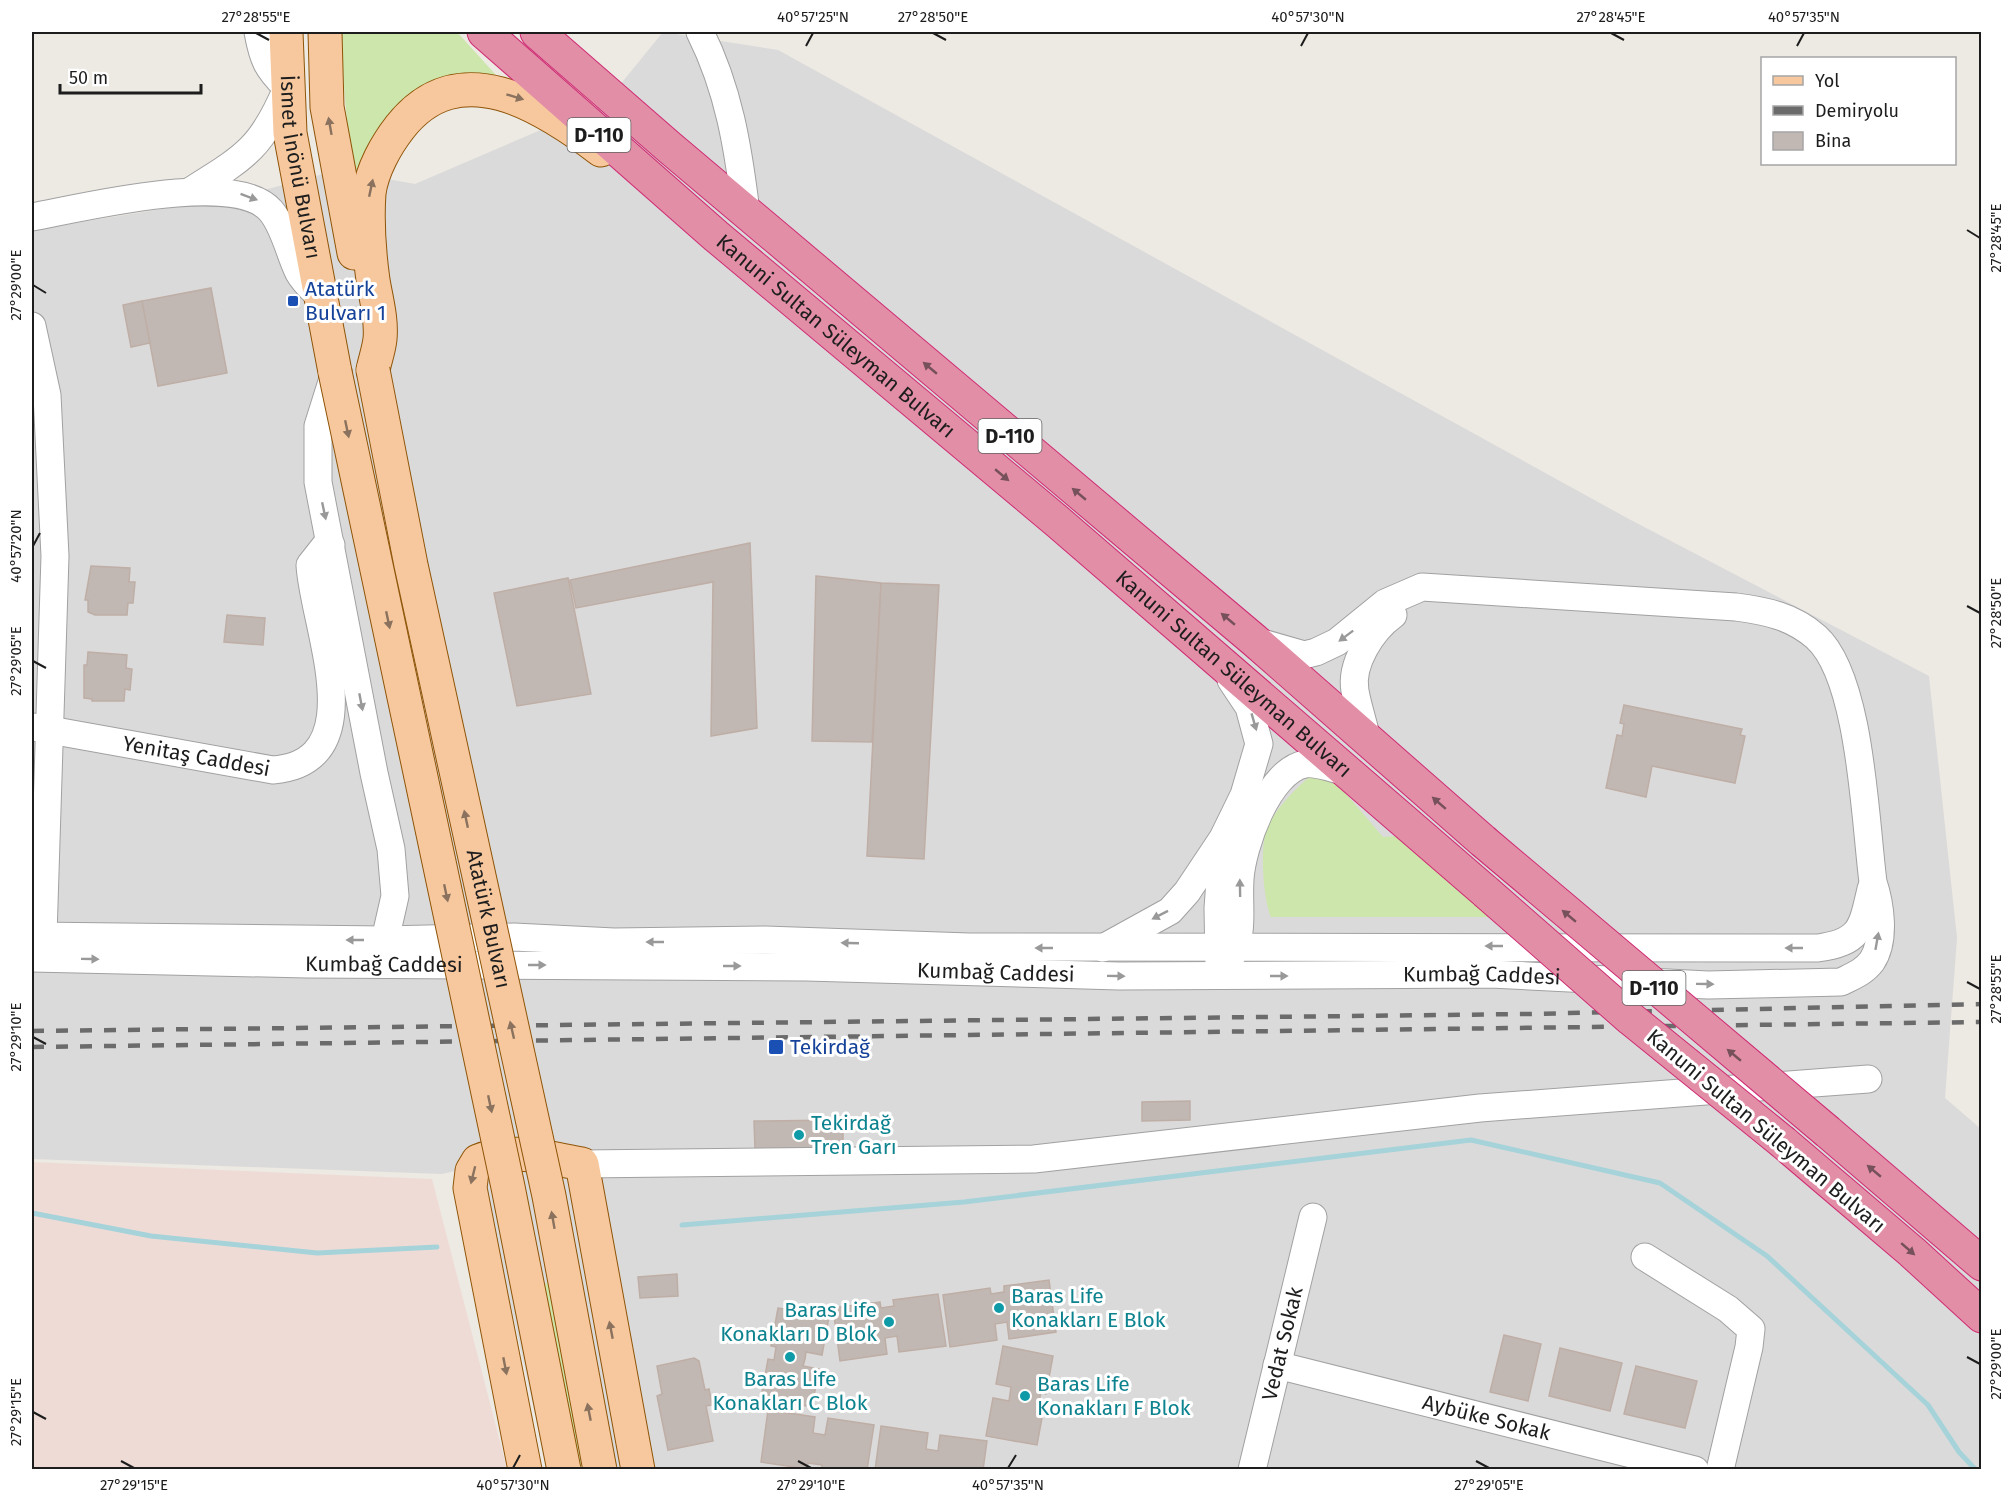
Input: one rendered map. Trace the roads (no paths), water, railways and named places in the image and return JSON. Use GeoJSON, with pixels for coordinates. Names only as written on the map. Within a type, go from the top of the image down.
{"type":"FeatureCollection","features":[{"type":"Feature","properties":{"kind":"highway","name":"Kanuni Sultan Süleyman Bulvarı"},"geometry":{"type":"LineString","coordinates":[[484,32],[716,236],[1214,655],[1630,1019],[1784,1143],[1912,1252],[1982,1316]]}},
{"type":"Feature","properties":{"kind":"highway","name":"Kanuni Sultan Süleyman Bulvarı"},"geometry":{"type":"LineString","coordinates":[[537,32],[746,212],[1254,640],[1483,841],[1982,1264]]}},
{"type":"Feature","properties":{"kind":"main road","name":"İsmet İnönü Bulvarı"},"geometry":{"type":"LineString","coordinates":[[286,32],[290,133],[335,372]]}},
{"type":"Feature","properties":{"kind":"main road","name":"İsmet İnönü Bulvarı"},"geometry":{"type":"LineString","coordinates":[[325,32],[327,107],[373,370]]}},
{"type":"Feature","properties":{"kind":"main road"},"geometry":{"type":"LineString","coordinates":[[373,370],[380,339],[368,230],[370,190],[390,141],[408,117],[448,93],[471,89],[498,92],[523,99],[588,140],[716,236]]}},
{"type":"Feature","properties":{"kind":"main road","name":"Atatürk Bulvarı"},"geometry":{"type":"LineString","coordinates":[[373,370],[411,565],[549,1196],[600,1470]]}},
{"type":"Feature","properties":{"kind":"main road","name":"Atatürk Bulvarı"},"geometry":{"type":"LineString","coordinates":[[335,372],[506,1176],[564,1470]]}},
{"type":"Feature","properties":{"kind":"main road"},"geometry":{"type":"LineString","coordinates":[[525,1470],[470,1188],[472,1171],[478,1161],[491,1156],[520,1153],[582,1164],[638,1470]]}},
{"type":"Feature","properties":{"kind":"street"},"geometry":{"type":"LineString","coordinates":[[192,190],[251,151],[277,112],[287,88],[270,71],[263,59],[258,32]]}},
{"type":"Feature","properties":{"kind":"street"},"geometry":{"type":"LineString","coordinates":[[700,32],[717,65],[738,142],[746,212]]}},
{"type":"Feature","properties":{"kind":"street"},"geometry":{"type":"LineString","coordinates":[[32,217],[192,190],[242,193],[260,201],[272,211],[300,274],[320,297]]}},
{"type":"Feature","properties":{"kind":"street"},"geometry":{"type":"LineString","coordinates":[[32,326],[47,395],[55,556],[40,728],[35,943]]}},
{"type":"Feature","properties":{"kind":"street"},"geometry":{"type":"LineString","coordinates":[[335,372],[318,426],[318,482],[396,881],[393,913],[385,940]]}},
{"type":"Feature","properties":{"kind":"street","name":"Yenitaş Caddesi"},"geometry":{"type":"LineString","coordinates":[[40,728],[273,770],[290,768],[303,762],[322,743],[330,726],[333,702],[310,566],[325,546],[331,545]]}},
{"type":"Feature","properties":{"kind":"street","name":"Kumbağ Caddesi"},"geometry":{"type":"LineString","coordinates":[[35,943],[307,964],[806,967],[1095,975],[1491,974],[1708,985],[1841,982],[1859,974],[1873,960],[1879,940],[1879,900],[1873,882],[1854,724],[1846,688],[1829,652],[1805,629],[1770,612],[1736,607],[1422,587],[1385,603],[1337,642],[1316,652],[1304,655],[1254,640]]}},
{"type":"Feature","properties":{"kind":"street","name":"Kumbağ Caddesi"},"geometry":{"type":"LineString","coordinates":[[1367,741],[1355,690],[1356,672],[1366,645],[1385,621],[1406,607],[1452,590]]}},
{"type":"Feature","properties":{"kind":"street"},"geometry":{"type":"LineString","coordinates":[[1103,948],[1170,910],[1187,892],[1223,838],[1244,795],[1259,744],[1249,707],[1215,661],[1214,655]]}},
{"type":"Feature","properties":{"kind":"street"},"geometry":{"type":"LineString","coordinates":[[1220,975],[1228,946],[1244,851],[1253,821],[1275,788],[1289,773],[1306,764],[1338,769],[1356,778]]}},
{"type":"Feature","properties":{"kind":"street"},"geometry":{"type":"LineString","coordinates":[[1223,838],[1228,946]]}},
{"type":"Feature","properties":{"kind":"street","name":"Kumbağ Caddesi"},"geometry":{"type":"LineString","coordinates":[[35,943],[513,937],[614,942],[765,940],[969,947],[1818,948],[1842,945],[1856,935],[1866,912],[1873,882]]}},
{"type":"Feature","properties":{"kind":"street"},"geometry":{"type":"LineString","coordinates":[[582,1164],[1034,1159],[1480,1108],[1868,1079]]}},
{"type":"Feature","properties":{"kind":"street","name":"Vedat Sokak"},"geometry":{"type":"LineString","coordinates":[[1252,1470],[1313,1217]]}},
{"type":"Feature","properties":{"kind":"street"},"geometry":{"type":"LineString","coordinates":[[1645,1257],[1728,1309],[1751,1329],[1749,1347],[1720,1470]]}},
{"type":"Feature","properties":{"kind":"street","name":"Aybüke Sokak"},"geometry":{"type":"LineString","coordinates":[[1277,1365],[1695,1470]]}},
{"type":"Feature","properties":{"kind":"waterway"},"geometry":{"type":"LineString","coordinates":[[682,1225],[964,1202],[1471,1140],[1660,1183],[1767,1256],[1928,1405],[1959,1452],[1976,1470]]}},
{"type":"Feature","properties":{"kind":"waterway"},"geometry":{"type":"LineString","coordinates":[[32,1213],[151,1236],[317,1253],[437,1247]]}},
{"type":"Feature","properties":{"kind":"railway"},"geometry":{"type":"LineString","coordinates":[[32,1031],[1528,1014],[1982,1004]]}},
{"type":"Feature","properties":{"kind":"railway"},"geometry":{"type":"LineString","coordinates":[[32,1047],[1982,1022]]}},
{"type":"Feature","properties":{"kind":"place","name":"Atatürk Bulvarı 1"},"geometry":{"type":"Point","coordinates":[293,301]}},
{"type":"Feature","properties":{"kind":"place","name":"Tekirdağ"},"geometry":{"type":"Point","coordinates":[776,1047]}},
{"type":"Feature","properties":{"kind":"place","name":"Tekirdağ Tren Garı"},"geometry":{"type":"Point","coordinates":[799,1135]}},
{"type":"Feature","properties":{"kind":"place","name":"Baras Life Konakları E Blok"},"geometry":{"type":"Point","coordinates":[999,1308]}},
{"type":"Feature","properties":{"kind":"place","name":"Baras Life Konakları D Blok"},"geometry":{"type":"Point","coordinates":[889,1322]}},
{"type":"Feature","properties":{"kind":"place","name":"Baras Life Konakları C Blok"},"geometry":{"type":"Point","coordinates":[790,1357]}},
{"type":"Feature","properties":{"kind":"place","name":"Baras Life Konakları F Blok"},"geometry":{"type":"Point","coordinates":[1025,1396]}}]}
